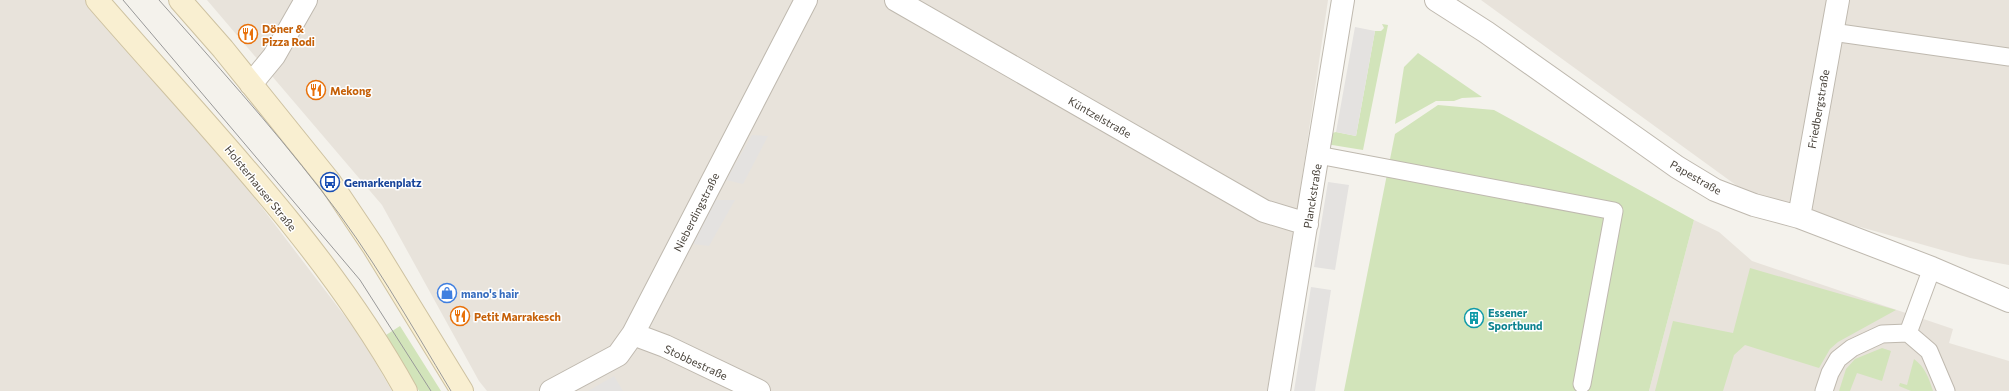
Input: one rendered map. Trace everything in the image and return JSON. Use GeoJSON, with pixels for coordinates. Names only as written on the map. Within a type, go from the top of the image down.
{"type":"FeatureCollection","features":[{"type":"Feature","properties":{"kind":"main road","name":"Holsterhauser Straße"},"geometry":{"type":"LineString","coordinates":[[97,0],[264,189],[345,292],[390,362],[406,391]]}},
{"type":"Feature","properties":{"kind":"main road"},"geometry":{"type":"LineString","coordinates":[[180,0],[223,49],[330,182],[373,246],[462,391]]}},
{"type":"Feature","properties":{"kind":"street"},"geometry":{"type":"LineString","coordinates":[[251,84],[274,56],[306,0]]}},
{"type":"Feature","properties":{"kind":"street","name":"Nieberdingstraße"},"geometry":{"type":"LineString","coordinates":[[551,391],[618,355],[633,334],[806,0]]}},
{"type":"Feature","properties":{"kind":"street","name":"Küntzelstraße"},"geometry":{"type":"LineString","coordinates":[[896,0],[1264,211],[1307,224]]}},
{"type":"Feature","properties":{"kind":"street","name":"Planckstraße"},"geometry":{"type":"LineString","coordinates":[[1279,391],[1343,0]]}},
{"type":"Feature","properties":{"kind":"street","name":"Papestraße"},"geometry":{"type":"LineString","coordinates":[[1436,0],[1486,32],[1671,163],[1715,190],[1754,205],[1799,218],[1932,268],[2009,301]]}},
{"type":"Feature","properties":{"kind":"street","name":"Friedbergstraße"},"geometry":{"type":"LineString","coordinates":[[1799,218],[1838,0]]}},
{"type":"Feature","properties":{"kind":"street","name":"Stobbestraße"},"geometry":{"type":"LineString","coordinates":[[633,334],[665,346],[759,391]]}},
{"type":"Feature","properties":{"kind":"lane"},"geometry":{"type":"LineString","coordinates":[[1832,32],[2009,57]]}},
{"type":"Feature","properties":{"kind":"lane"},"geometry":{"type":"LineString","coordinates":[[1318,155],[1614,211],[1582,384]]}},
{"type":"Feature","properties":{"kind":"lane"},"geometry":{"type":"LineString","coordinates":[[1908,333],[1932,268]]}},
{"type":"Feature","properties":{"kind":"lane"},"geometry":{"type":"LineString","coordinates":[[1824,391],[1830,374],[1838,359],[1852,348],[1882,334],[1908,333],[1929,351],[1946,391]]}},
{"type":"Feature","properties":{"kind":"shaded area"},"geometry":{"type":"Polygon","coordinates":[[[0,0],[88,0],[215,146],[360,336],[392,391],[0,391],[0,0]]]}},
{"type":"Feature","properties":{"kind":"shaded area"},"geometry":{"type":"Polygon","coordinates":[[[207,0],[1328,0],[1291,253],[1267,391],[487,391],[479,381],[382,205],[207,0]]]}},
{"type":"Feature","properties":{"kind":"shaded area"},"geometry":{"type":"Polygon","coordinates":[[[1481,0],[2009,0],[2009,265],[1970,258],[1751,196],[1481,0]]]}},
{"type":"Feature","properties":{"kind":"shaded area"},"geometry":{"type":"Polygon","coordinates":[[[1355,27],[1375,31],[1356,136],[1336,132],[1355,27]]]}},
{"type":"Feature","properties":{"kind":"shaded area"},"geometry":{"type":"Polygon","coordinates":[[[752,135],[768,136],[743,184],[726,180],[752,135]]]}},
{"type":"Feature","properties":{"kind":"shaded area"},"geometry":{"type":"Polygon","coordinates":[[[1328,182],[1349,185],[1335,270],[1314,267],[1328,182]]]}},
{"type":"Feature","properties":{"kind":"shaded area"},"geometry":{"type":"Polygon","coordinates":[[[715,200],[735,200],[709,246],[693,244],[715,200]]]}},
{"type":"Feature","properties":{"kind":"shaded area"},"geometry":{"type":"Polygon","coordinates":[[[1694,220],[1719,232],[1752,261],[1953,329],[1949,343],[2009,361],[2009,391],[1649,391],[1694,220]]]}},
{"type":"Feature","properties":{"kind":"shaded area"},"geometry":{"type":"Polygon","coordinates":[[[1311,287],[1331,290],[1315,391],[1294,391],[1311,287]]]}},
{"type":"Feature","properties":{"kind":"shaded area"},"geometry":{"type":"Polygon","coordinates":[[[614,376],[623,391],[588,391],[614,376]]]}},
{"type":"Feature","properties":{"kind":"green space"},"geometry":{"type":"Polygon","coordinates":[[[1382,24],[1388,25],[1363,150],[1326,144],[1329,134],[1336,132],[1356,136],[1375,31],[1381,31],[1384,28],[1382,24]]]}},
{"type":"Feature","properties":{"kind":"green space"},"geometry":{"type":"Polygon","coordinates":[[[1418,53],[1482,97],[1462,98],[1454,101],[1436,101],[1395,124],[1404,67],[1418,53]]]}},
{"type":"Feature","properties":{"kind":"green space"},"geometry":{"type":"Polygon","coordinates":[[[1438,105],[1494,110],[1694,220],[1649,391],[1344,391],[1395,134],[1438,105]]]}},
{"type":"Feature","properties":{"kind":"green space"},"geometry":{"type":"Polygon","coordinates":[[[1750,268],[1896,310],[1838,342],[1830,349],[1819,368],[1745,345],[1734,355],[1723,391],[1655,391],[1673,321],[1733,333],[1750,268]]]}},
{"type":"Feature","properties":{"kind":"green space"},"geometry":{"type":"Polygon","coordinates":[[[400,326],[441,391],[419,391],[386,335],[400,326]]]}},
{"type":"Feature","properties":{"kind":"green space"},"geometry":{"type":"Polygon","coordinates":[[[1882,348],[1891,351],[1882,381],[1857,373],[1850,391],[1839,391],[1846,369],[1855,359],[1882,348]]]}},
{"type":"Feature","properties":{"kind":"green space"},"geometry":{"type":"Polygon","coordinates":[[[1914,359],[1926,373],[1933,391],[1911,391],[1899,386],[1900,383],[1907,385],[1914,359]]]}},
{"type":"Feature","properties":{"kind":"tram line"},"geometry":{"type":"LineString","coordinates":[[123,0],[360,280],[431,391]]}},
{"type":"Feature","properties":{"kind":"tram line"},"geometry":{"type":"LineString","coordinates":[[159,0],[262,117],[302,165],[339,214],[389,288],[451,391]]}},
{"type":"Feature","properties":{"kind":"place","name":"Döner & Pizza Rodi"},"geometry":{"type":"Point","coordinates":[248,34]}},
{"type":"Feature","properties":{"kind":"place","name":"Mekong"},"geometry":{"type":"Point","coordinates":[316,90]}},
{"type":"Feature","properties":{"kind":"place","name":"Gemarkenplatz"},"geometry":{"type":"Point","coordinates":[330,182]}},
{"type":"Feature","properties":{"kind":"place","name":"mano's hair"},"geometry":{"type":"Point","coordinates":[447,293]}},
{"type":"Feature","properties":{"kind":"place","name":"Petit Marrakesch"},"geometry":{"type":"Point","coordinates":[460,316]}},
{"type":"Feature","properties":{"kind":"place","name":"Essener Sportbund"},"geometry":{"type":"Point","coordinates":[1474,318]}}]}
